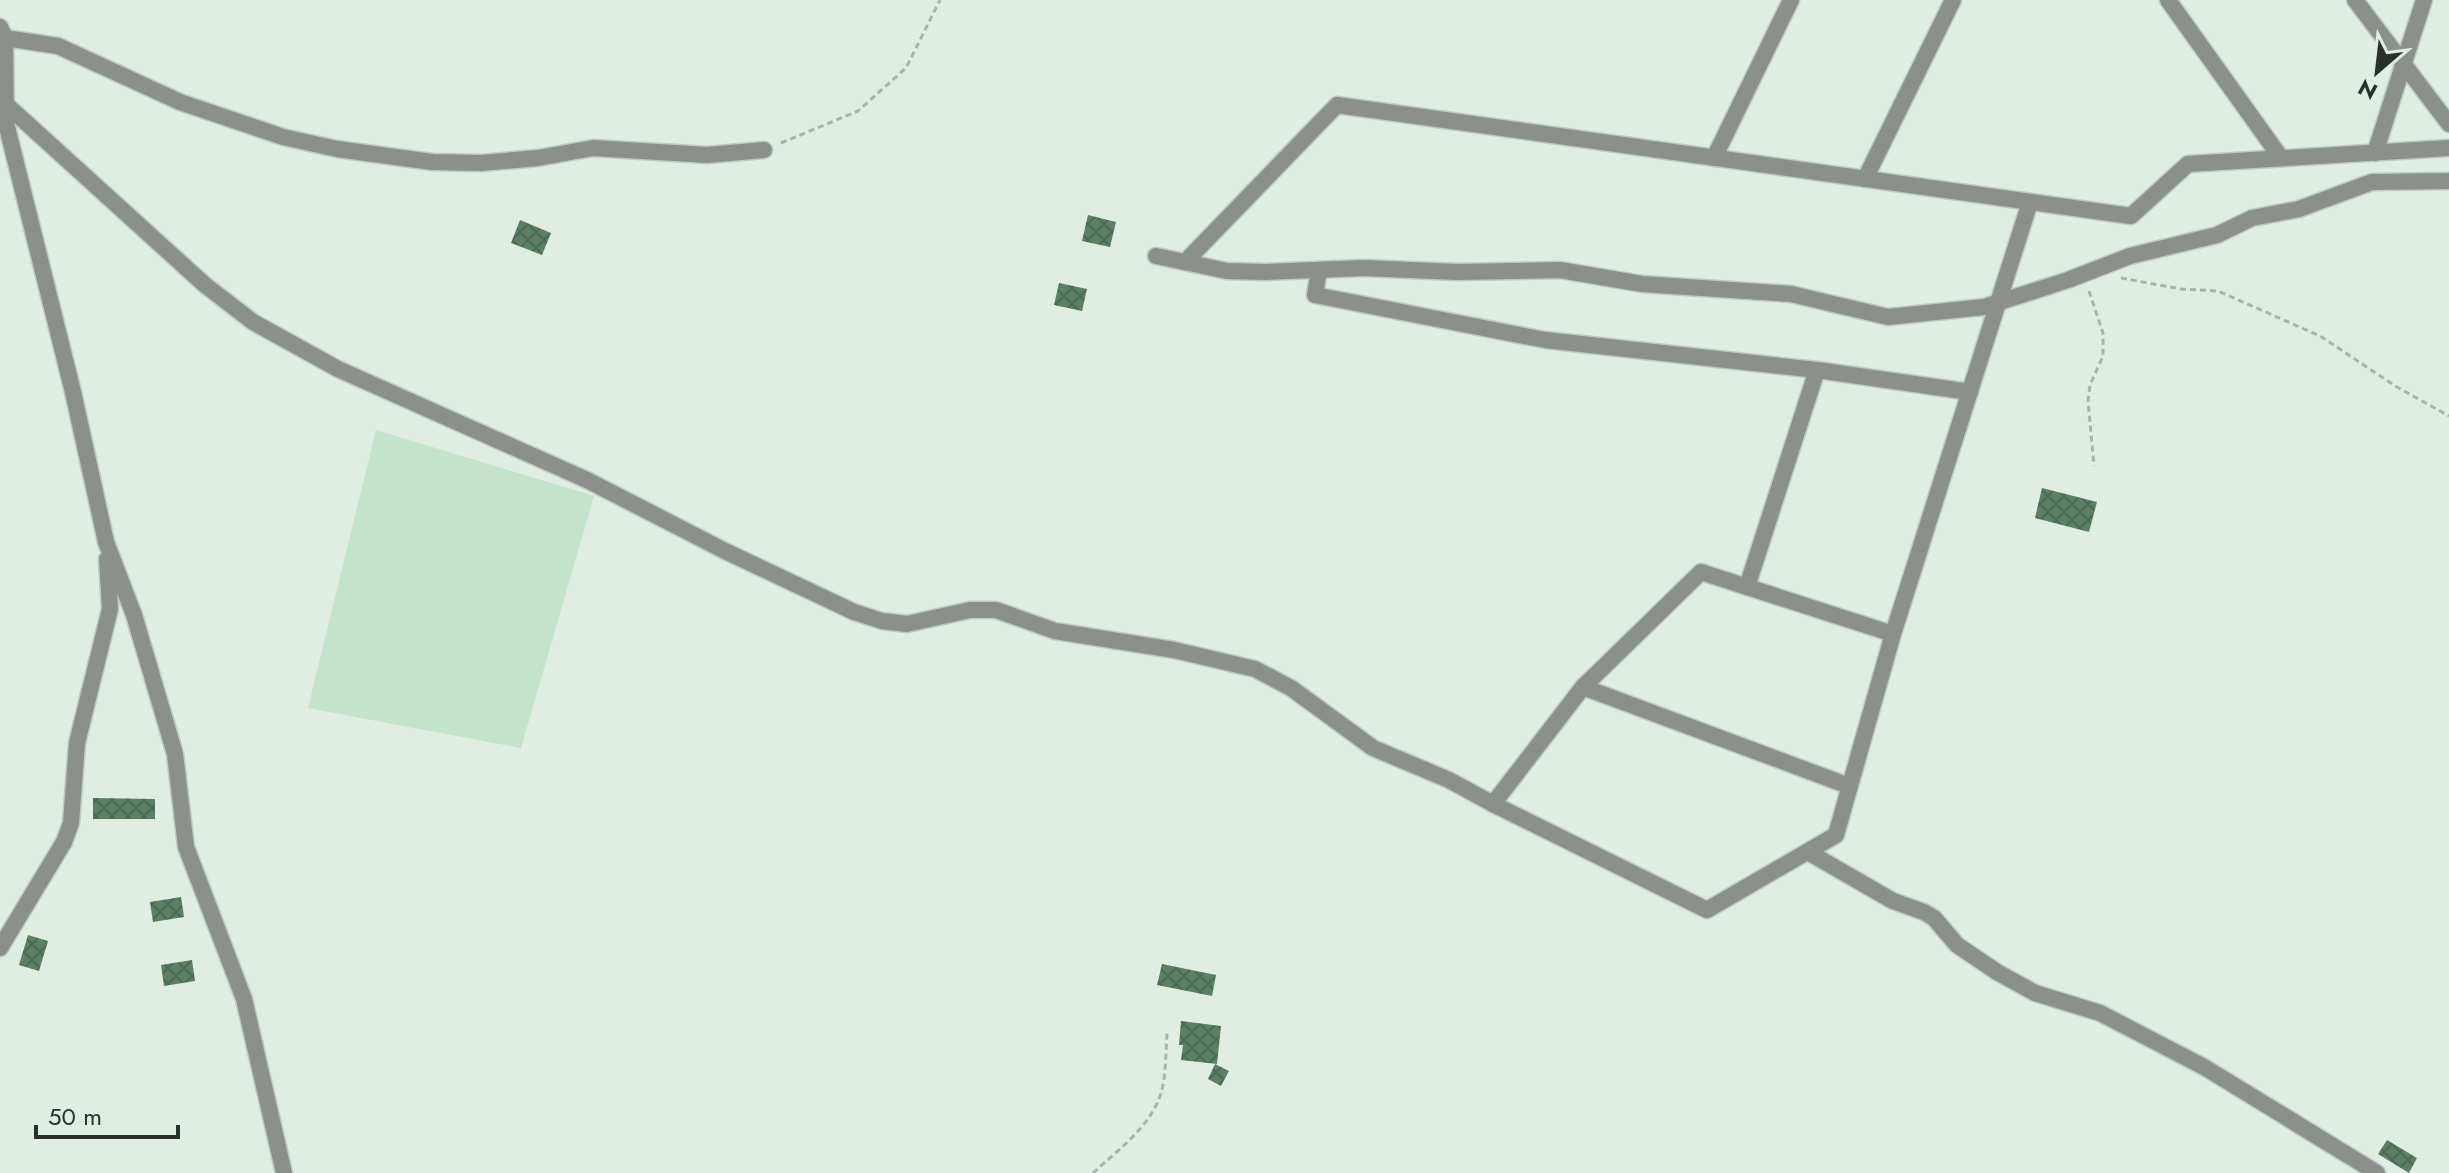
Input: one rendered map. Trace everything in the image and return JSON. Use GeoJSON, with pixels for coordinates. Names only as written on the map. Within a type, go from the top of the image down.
{"type":"FeatureCollection","features":[{"type":"Feature","properties":{"kind":"street"},"geometry":{"type":"LineString","coordinates":[[1714,158],[1791,0]]}},
{"type":"Feature","properties":{"kind":"street"},"geometry":{"type":"LineString","coordinates":[[1865,179],[1953,0]]}},
{"type":"Feature","properties":{"kind":"street"},"geometry":{"type":"LineString","coordinates":[[2168,0],[2281,158]]}},
{"type":"Feature","properties":{"kind":"street"},"geometry":{"type":"LineString","coordinates":[[2355,0],[2449,124]]}},
{"type":"Feature","properties":{"kind":"street"},"geometry":{"type":"LineString","coordinates":[[2375,153],[2424,0]]}},
{"type":"Feature","properties":{"kind":"street"},"geometry":{"type":"LineString","coordinates":[[284,1173],[244,999],[186,847],[175,754],[134,615],[106,542],[73,392],[6,123],[2,100],[2,33],[58,46],[180,102],[283,137],[337,149],[432,162],[481,163],[538,158],[593,148],[707,155],[764,150]]}},
{"type":"Feature","properties":{"kind":"street"},"geometry":{"type":"LineString","coordinates":[[2,100],[205,285],[253,322],[338,369],[587,480],[725,551],[854,612],[882,621],[907,624],[970,610],[996,610],[1055,631],[1174,650],[1255,669],[1291,688],[1373,748],[1449,780],[1707,910],[1836,835],[1893,634],[2030,202]]}},
{"type":"Feature","properties":{"kind":"street"},"geometry":{"type":"LineString","coordinates":[[1185,262],[1337,105],[2131,216],[2188,164],[2449,148]]}},
{"type":"Feature","properties":{"kind":"street"},"geometry":{"type":"LineString","coordinates":[[1156,256],[1227,271],[1560,270],[1642,284],[1791,294],[1888,317],[1984,307],[2130,256],[2217,235],[2252,218],[2299,209],[2372,182],[2449,181]]}},
{"type":"Feature","properties":{"kind":"street"},"geometry":{"type":"LineString","coordinates":[[1319,270],[1315,295],[1545,340],[1817,370],[1970,392]]}},
{"type":"Feature","properties":{"kind":"street"},"geometry":{"type":"LineString","coordinates":[[1747,587],[1817,370]]}},
{"type":"Feature","properties":{"kind":"street"},"geometry":{"type":"LineString","coordinates":[[0,948],[64,842],[71,823],[77,743],[110,609],[106,542]]}},
{"type":"Feature","properties":{"kind":"street"},"geometry":{"type":"LineString","coordinates":[[1493,804],[1583,687],[1701,572],[1893,634]]}},
{"type":"Feature","properties":{"kind":"street"},"geometry":{"type":"LineString","coordinates":[[1583,687],[1849,786]]}},
{"type":"Feature","properties":{"kind":"street"},"geometry":{"type":"LineString","coordinates":[[1808,852],[1893,901],[1934,918],[1957,945],[1997,972],[2035,993],[2100,1013],[2204,1067],[2377,1173]]}},
{"type":"Feature","properties":{"kind":"path"},"geometry":{"type":"LineString","coordinates":[[764,150],[858,111],[906,68],[940,0]]}},
{"type":"Feature","properties":{"kind":"path"},"geometry":{"type":"LineString","coordinates":[[2094,466],[2088,401],[2090,385],[2103,356],[2103,333],[2089,293],[2089,272],[2181,289],[2218,291],[2320,336],[2397,387],[2449,416]]}},
{"type":"Feature","properties":{"kind":"path"},"geometry":{"type":"LineString","coordinates":[[1093,1173],[1132,1138],[1157,1105],[1163,1085],[1167,1033]]}},
{"type":"Feature","properties":{"kind":"green space"},"geometry":{"type":"Polygon","coordinates":[[[376,430],[594,496],[521,748],[308,708],[376,430]]]}},
{"type":"Feature","properties":{"kind":"building"},"geometry":{"type":"Polygon","coordinates":[[[1088,215],[1116,222],[1110,247],[1082,241],[1088,215]]]}},
{"type":"Feature","properties":{"kind":"building"},"geometry":{"type":"Polygon","coordinates":[[[520,220],[551,233],[542,255],[511,243],[520,220]]]}},
{"type":"Feature","properties":{"kind":"building"},"geometry":{"type":"Polygon","coordinates":[[[1059,283],[1087,289],[1082,311],[1054,305],[1059,283]]]}},
{"type":"Feature","properties":{"kind":"building"},"geometry":{"type":"Polygon","coordinates":[[[2042,488],[2097,502],[2089,532],[2035,518],[2042,488]]]}},
{"type":"Feature","properties":{"kind":"building"},"geometry":{"type":"Polygon","coordinates":[[[93,798],[155,799],[155,819],[93,819],[93,798]]]}},
{"type":"Feature","properties":{"kind":"building"},"geometry":{"type":"Polygon","coordinates":[[[181,897],[184,917],[153,922],[150,902],[181,897]]]}},
{"type":"Feature","properties":{"kind":"building"},"geometry":{"type":"Polygon","coordinates":[[[28,935],[48,941],[39,971],[19,965],[28,935]]]}},
{"type":"Feature","properties":{"kind":"building"},"geometry":{"type":"Polygon","coordinates":[[[192,960],[195,981],[164,986],[161,965],[192,960]]]}},
{"type":"Feature","properties":{"kind":"building"},"geometry":{"type":"Polygon","coordinates":[[[1162,964],[1216,975],[1212,996],[1157,985],[1162,964]]]}},
{"type":"Feature","properties":{"kind":"building"},"geometry":{"type":"Polygon","coordinates":[[[1181,1021],[1221,1026],[1217,1064],[1181,1060],[1181,1021]]]}},
{"type":"Feature","properties":{"kind":"building"},"geometry":{"type":"Polygon","coordinates":[[[1215,1064],[1229,1071],[1221,1086],[1208,1079],[1215,1064]]]}},
{"type":"Feature","properties":{"kind":"building"},"geometry":{"type":"Polygon","coordinates":[[[2387,1140],[2417,1158],[2409,1173],[2378,1154],[2387,1140]]]}}]}
